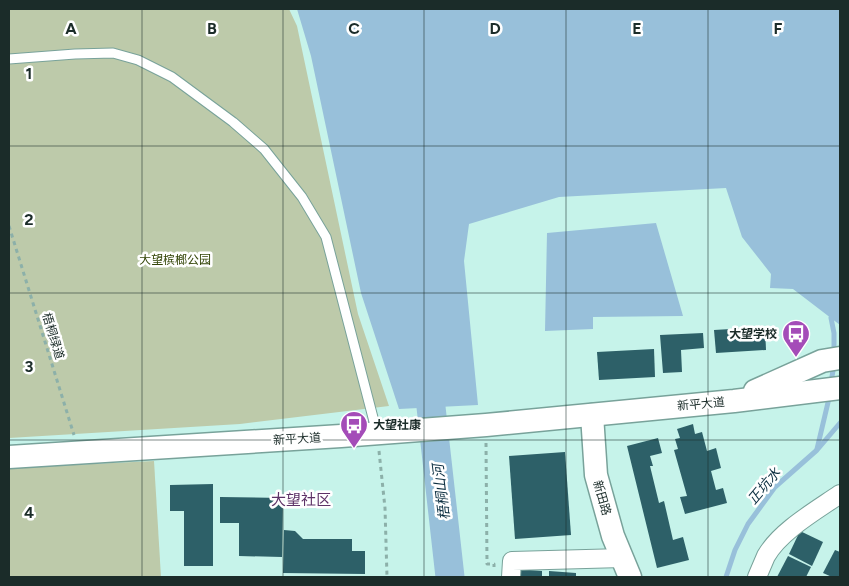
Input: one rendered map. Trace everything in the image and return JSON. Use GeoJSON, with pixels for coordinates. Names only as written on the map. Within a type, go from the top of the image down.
{"type":"FeatureCollection","features":[{"type":"Feature","properties":{"kind":"street","name":"新平大道"},"geometry":{"type":"LineString","coordinates":[[734,401],[822,361],[840,358]]}},
{"type":"Feature","properties":{"kind":"street","name":"新平大道"},"geometry":{"type":"LineString","coordinates":[[9,457],[486,425],[734,401],[840,388]]}},
{"type":"Feature","properties":{"kind":"street","name":"新田路"},"geometry":{"type":"LineString","coordinates":[[592,415],[596,475],[613,536],[626,568]]}},
{"type":"Feature","properties":{"kind":"street"},"geometry":{"type":"LineString","coordinates":[[757,577],[767,554],[783,536],[801,520],[840,494]]}},
{"type":"Feature","properties":{"kind":"street"},"geometry":{"type":"LineString","coordinates":[[511,577],[512,561],[626,568]]}},
{"type":"Feature","properties":{"kind":"lane"},"geometry":{"type":"LineString","coordinates":[[9,60],[75,54],[113,53],[138,60],[172,77],[233,122],[264,149],[302,197],[326,237],[386,432]]}},
{"type":"Feature","properties":{"kind":"path","name":"梧桐绿道"},"geometry":{"type":"LineString","coordinates":[[9,226],[79,452]]}},
{"type":"Feature","properties":{"kind":"path"},"geometry":{"type":"LineString","coordinates":[[486,425],[487,564],[494,564],[494,571]]}},
{"type":"Feature","properties":{"kind":"path"},"geometry":{"type":"LineString","coordinates":[[386,432],[385,508],[387,577]]}},
{"type":"Feature","properties":{"kind":"green space","name":"大望槟榔公园"},"geometry":{"type":"Polygon","coordinates":[[[9,9],[289,9],[297,26],[358,314],[389,406],[240,424],[9,438],[9,9]]]}},
{"type":"Feature","properties":{"kind":"green space"},"geometry":{"type":"Polygon","coordinates":[[[154,461],[161,577],[9,577],[9,468],[154,461]]]}},
{"type":"Feature","properties":{"kind":"water"},"geometry":{"type":"Polygon","coordinates":[[[297,9],[840,9],[840,325],[793,289],[770,288],[771,274],[742,237],[726,188],[559,197],[469,224],[464,261],[478,405],[399,409],[361,293],[311,56],[297,9]]]}},
{"type":"Feature","properties":{"kind":"water"},"geometry":{"type":"Polygon","coordinates":[[[656,223],[683,316],[593,317],[593,329],[545,331],[547,233],[656,223]]]}},
{"type":"Feature","properties":{"kind":"building"},"geometry":{"type":"Polygon","coordinates":[[[765,327],[766,350],[716,353],[714,330],[765,327]]]}},
{"type":"Feature","properties":{"kind":"building"},"geometry":{"type":"Polygon","coordinates":[[[703,333],[704,348],[681,350],[682,372],[663,373],[660,335],[703,333]]]}},
{"type":"Feature","properties":{"kind":"building"},"geometry":{"type":"Polygon","coordinates":[[[654,349],[655,377],[599,380],[597,352],[654,349]]]}},
{"type":"Feature","properties":{"kind":"building"},"geometry":{"type":"Polygon","coordinates":[[[693,424],[695,434],[702,432],[707,451],[716,448],[721,468],[711,471],[716,490],[723,488],[727,503],[685,514],[680,497],[687,496],[674,450],[678,449],[675,439],[680,438],[677,429],[693,424]]]}},
{"type":"Feature","properties":{"kind":"building"},"geometry":{"type":"Polygon","coordinates":[[[658,438],[662,453],[650,456],[653,466],[650,466],[659,503],[664,501],[673,540],[683,537],[689,560],[657,568],[627,446],[658,438]]]}},
{"type":"Feature","properties":{"kind":"building"},"geometry":{"type":"Polygon","coordinates":[[[565,452],[571,535],[515,539],[509,456],[565,452]]]}},
{"type":"Feature","properties":{"kind":"building"},"geometry":{"type":"Polygon","coordinates":[[[213,484],[213,566],[184,566],[184,511],[170,511],[170,485],[213,484]]]}},
{"type":"Feature","properties":{"kind":"building"},"geometry":{"type":"Polygon","coordinates":[[[220,497],[283,498],[282,557],[239,556],[239,523],[220,523],[220,497]]]}},
{"type":"Feature","properties":{"kind":"building"},"geometry":{"type":"Polygon","coordinates":[[[284,530],[295,531],[303,539],[352,539],[352,551],[365,551],[365,574],[283,573],[284,530]]]}},
{"type":"Feature","properties":{"kind":"building"},"geometry":{"type":"Polygon","coordinates":[[[800,531],[823,542],[812,566],[789,554],[800,531]]]}},
{"type":"Feature","properties":{"kind":"building"},"geometry":{"type":"Polygon","coordinates":[[[835,550],[840,552],[840,577],[832,577],[823,573],[835,550]]]}},
{"type":"Feature","properties":{"kind":"building"},"geometry":{"type":"Polygon","coordinates":[[[788,556],[811,567],[806,577],[777,577],[788,556]]]}},
{"type":"Feature","properties":{"kind":"building"},"geometry":{"type":"Polygon","coordinates":[[[517,569],[542,571],[542,577],[517,577],[517,569]]]}},
{"type":"Feature","properties":{"kind":"building"},"geometry":{"type":"Polygon","coordinates":[[[549,571],[576,573],[576,577],[549,577],[549,571]]]}},
{"type":"Feature","properties":{"kind":"waterway"},"geometry":{"type":"LineString","coordinates":[[831,318],[834,333],[834,353]]}},
{"type":"Feature","properties":{"kind":"waterway"},"geometry":{"type":"LineString","coordinates":[[831,383],[834,364]]}},
{"type":"Feature","properties":{"kind":"waterway"},"geometry":{"type":"LineString","coordinates":[[817,449],[830,394]]}},
{"type":"Feature","properties":{"kind":"waterway","name":"梧桐山河"},"geometry":{"type":"LineString","coordinates":[[431,407],[450,577]]}},
{"type":"Feature","properties":{"kind":"waterway","name":"正坑水"},"geometry":{"type":"LineString","coordinates":[[726,577],[735,550],[748,524],[775,487],[817,450],[840,423]]}},
{"type":"Feature","properties":{"kind":"place","name":"大望学校"},"geometry":{"type":"Point","coordinates":[796,358]}},
{"type":"Feature","properties":{"kind":"place","name":"大望社康"},"geometry":{"type":"Point","coordinates":[354,449]}},
{"type":"Feature","properties":{"kind":"district","name":"大望社区"},"geometry":{"type":"Point","coordinates":[301,500]}}]}
